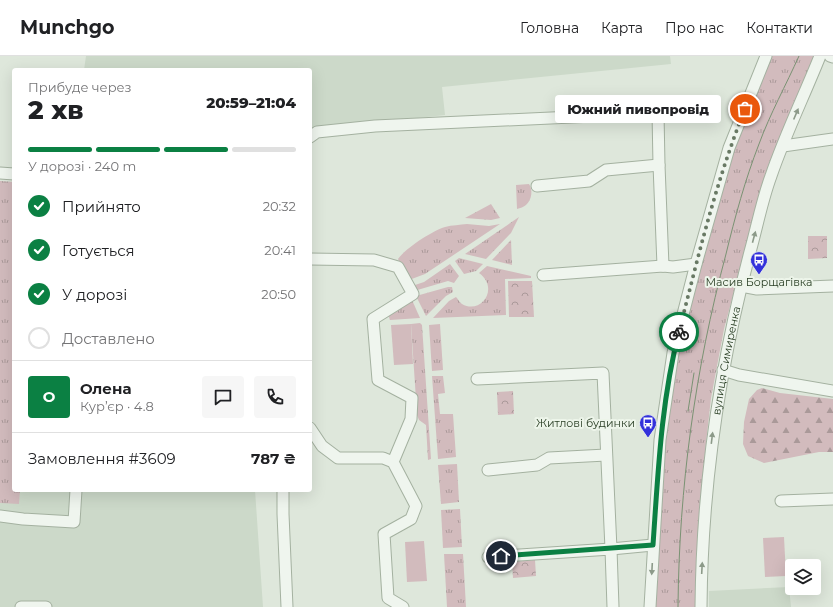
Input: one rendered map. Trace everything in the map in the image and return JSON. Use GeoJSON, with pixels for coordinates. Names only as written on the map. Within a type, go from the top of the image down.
{"type":"FeatureCollection","features":[{"type":"Feature","properties":{"kind":"street"},"geometry":{"type":"LineString","coordinates":[[650,607],[660,440],[674,353],[696,264],[729,148],[766,56]]}},
{"type":"Feature","properties":{"kind":"street","name":"вулиця Симиренка"},"geometry":{"type":"LineString","coordinates":[[701,607],[710,453],[723,370],[741,286],[770,177],[820,56]]}},
{"type":"Feature","properties":{"kind":"street"},"geometry":{"type":"LineString","coordinates":[[312,136],[317,132],[375,126],[658,113],[658,165],[663,266]]}},
{"type":"Feature","properties":{"kind":"street"},"geometry":{"type":"LineString","coordinates":[[783,146],[833,139]]}},
{"type":"Feature","properties":{"kind":"street"},"geometry":{"type":"LineString","coordinates":[[537,186],[589,181],[606,170],[658,165]]}},
{"type":"Feature","properties":{"kind":"street"},"geometry":{"type":"LineString","coordinates":[[0,173],[12,174]]}},
{"type":"Feature","properties":{"kind":"street"},"geometry":{"type":"LineString","coordinates":[[312,259],[374,260],[398,267],[412,294],[373,319],[378,380],[412,398],[411,419],[393,462]]}},
{"type":"Feature","properties":{"kind":"street"},"geometry":{"type":"LineString","coordinates":[[544,275],[663,266],[673,267],[696,264]]}},
{"type":"Feature","properties":{"kind":"street"},"geometry":{"type":"LineString","coordinates":[[741,286],[757,289],[833,286]]}},
{"type":"Feature","properties":{"kind":"street"},"geometry":{"type":"LineString","coordinates":[[723,370],[739,375],[833,391]]}},
{"type":"Feature","properties":{"kind":"street"},"geometry":{"type":"LineString","coordinates":[[477,379],[603,373],[613,607]]}},
{"type":"Feature","properties":{"kind":"street"},"geometry":{"type":"LineString","coordinates":[[312,431],[322,446],[338,458],[383,458],[393,462],[416,506],[411,519],[384,534],[388,598],[403,607]]}},
{"type":"Feature","properties":{"kind":"street"},"geometry":{"type":"LineString","coordinates":[[488,470],[537,465],[549,458],[606,455]]}},
{"type":"Feature","properties":{"kind":"street"},"geometry":{"type":"LineString","coordinates":[[0,516],[74,522],[76,492]]}},
{"type":"Feature","properties":{"kind":"street"},"geometry":{"type":"LineString","coordinates":[[284,492],[283,514],[287,607]]}},
{"type":"Feature","properties":{"kind":"street"},"geometry":{"type":"LineString","coordinates":[[781,500],[833,499]]}},
{"type":"Feature","properties":{"kind":"street"},"geometry":{"type":"LineString","coordinates":[[488,557],[653,545]]}},
{"type":"Feature","properties":{"kind":"street"},"geometry":{"type":"LineString","coordinates":[[21,607],[46,607]]}},
{"type":"Feature","properties":{"kind":"shaded area"},"geometry":{"type":"Polygon","coordinates":[[[86,56],[670,56],[671,64],[442,87],[445,115],[312,130],[312,68],[84,68],[86,56]]]}},
{"type":"Feature","properties":{"kind":"shaded area"},"geometry":{"type":"Polygon","coordinates":[[[0,181],[12,182],[12,492],[255,492],[263,607],[0,607],[0,181]]]}},
{"type":"Feature","properties":{"kind":"shaded area"},"geometry":{"type":"Polygon","coordinates":[[[785,587],[785,595],[790,595],[791,607],[709,607],[709,591],[785,587]]]}},
{"type":"Feature","properties":{"kind":"green space"},"geometry":{"type":"Polygon","coordinates":[[[771,56],[814,56],[763,183],[724,329],[711,398],[706,443],[699,513],[695,607],[655,607],[660,504],[666,435],[676,367],[683,333],[693,292],[731,161],[771,56]]]}},
{"type":"Feature","properties":{"kind":"green space"},"geometry":{"type":"Polygon","coordinates":[[[0,181],[12,182],[12,492],[20,492],[19,504],[0,503],[0,181]]]}},
{"type":"Feature","properties":{"kind":"green space"},"geometry":{"type":"Polygon","coordinates":[[[529,184],[531,192],[530,200],[525,206],[517,209],[516,185],[529,184]]]}},
{"type":"Feature","properties":{"kind":"green space"},"geometry":{"type":"Polygon","coordinates":[[[491,204],[500,218],[491,220],[465,218],[491,204]]]}},
{"type":"Feature","properties":{"kind":"green space"},"geometry":{"type":"Polygon","coordinates":[[[519,217],[511,233],[486,259],[465,254],[519,217]]]}},
{"type":"Feature","properties":{"kind":"green space"},"geometry":{"type":"Polygon","coordinates":[[[467,224],[489,226],[500,224],[425,274],[409,280],[398,259],[407,250],[433,232],[445,227],[467,224]]]}},
{"type":"Feature","properties":{"kind":"green space"},"geometry":{"type":"Polygon","coordinates":[[[808,236],[827,236],[827,258],[808,259],[808,236]]]}},
{"type":"Feature","properties":{"kind":"green space"},"geometry":{"type":"Polygon","coordinates":[[[511,240],[512,265],[492,260],[511,240]]]}},
{"type":"Feature","properties":{"kind":"green space"},"geometry":{"type":"Polygon","coordinates":[[[459,258],[483,264],[476,271],[464,274],[455,261],[459,258]]]}},
{"type":"Feature","properties":{"kind":"green space"},"geometry":{"type":"Polygon","coordinates":[[[450,264],[459,276],[454,283],[448,281],[414,291],[412,286],[424,282],[450,264]]]}},
{"type":"Feature","properties":{"kind":"green space"},"geometry":{"type":"Polygon","coordinates":[[[487,266],[531,276],[531,278],[505,279],[506,315],[433,318],[449,301],[456,297],[461,303],[469,306],[476,306],[481,303],[486,298],[488,286],[485,279],[479,273],[487,266]]]}},
{"type":"Feature","properties":{"kind":"green space"},"geometry":{"type":"Polygon","coordinates":[[[508,281],[532,281],[534,317],[509,317],[508,281]]]}},
{"type":"Feature","properties":{"kind":"green space"},"geometry":{"type":"Polygon","coordinates":[[[452,287],[453,292],[446,296],[426,316],[416,296],[452,287]]]}},
{"type":"Feature","properties":{"kind":"green space"},"geometry":{"type":"Polygon","coordinates":[[[412,300],[420,318],[390,320],[388,314],[412,300]]]}},
{"type":"Feature","properties":{"kind":"green space"},"geometry":{"type":"Polygon","coordinates":[[[420,323],[422,325],[431,459],[428,460],[426,425],[419,420],[417,415],[411,324],[420,323]]]}},
{"type":"Feature","properties":{"kind":"green space"},"geometry":{"type":"Polygon","coordinates":[[[411,324],[413,364],[394,365],[391,325],[411,324]]]}},
{"type":"Feature","properties":{"kind":"green space"},"geometry":{"type":"Polygon","coordinates":[[[440,324],[443,370],[432,371],[429,325],[440,324]]]}},
{"type":"Feature","properties":{"kind":"green space"},"geometry":{"type":"Polygon","coordinates":[[[432,376],[443,376],[445,393],[438,394],[440,414],[453,414],[456,457],[438,459],[432,376]]]}},
{"type":"Feature","properties":{"kind":"green space"},"geometry":{"type":"Polygon","coordinates":[[[762,388],[780,393],[833,399],[833,452],[819,452],[764,463],[748,456],[743,444],[744,422],[749,399],[757,390],[762,388]]]}},
{"type":"Feature","properties":{"kind":"green space"},"geometry":{"type":"Polygon","coordinates":[[[513,391],[514,414],[498,415],[497,392],[513,391]]]}},
{"type":"Feature","properties":{"kind":"green space"},"geometry":{"type":"Polygon","coordinates":[[[457,464],[459,502],[441,504],[438,465],[457,464]]]}},
{"type":"Feature","properties":{"kind":"green space"},"geometry":{"type":"Polygon","coordinates":[[[460,509],[462,547],[443,548],[441,510],[460,509]]]}},
{"type":"Feature","properties":{"kind":"green space"},"geometry":{"type":"Polygon","coordinates":[[[784,537],[785,576],[765,577],[763,538],[784,537]]]}},
{"type":"Feature","properties":{"kind":"green space"},"geometry":{"type":"Polygon","coordinates":[[[424,541],[427,581],[407,582],[405,542],[424,541]]]}},
{"type":"Feature","properties":{"kind":"green space"},"geometry":{"type":"Polygon","coordinates":[[[444,554],[463,554],[466,607],[447,607],[444,554]]]}},
{"type":"Feature","properties":{"kind":"green space"},"geometry":{"type":"Polygon","coordinates":[[[535,560],[536,576],[513,578],[512,562],[535,560]]]}},
{"type":"Feature","properties":{"kind":"tram line"},"geometry":{"type":"LineString","coordinates":[[678,607],[679,562],[685,473],[697,385],[715,298],[737,212],[754,158],[763,133],[799,56]]}},
{"type":"Feature","properties":{"kind":"tram line"},"geometry":{"type":"LineString","coordinates":[[688,411],[694,373]]}},
{"type":"Feature","properties":{"kind":"way so far"},"geometry":{"type":"LineString","coordinates":[[679,332],[696,264],[729,148],[745,109]]}},
{"type":"Feature","properties":{"kind":"place","name":"Южний пивопровід"},"geometry":{"type":"Point","coordinates":[745,109]}},
{"type":"Feature","properties":{"kind":"place","name":"Масив Борщагівка"},"geometry":{"type":"Point","coordinates":[759,275]}},
{"type":"Feature","properties":{"kind":"place","name":"Житлові будинки"},"geometry":{"type":"Point","coordinates":[648,438]}},
{"type":"Feature","properties":{"kind":"route"},"geometry":{"type":"LineString","coordinates":[[501,556],[653,545],[660,440],[668,386],[679,332]]}}]}
